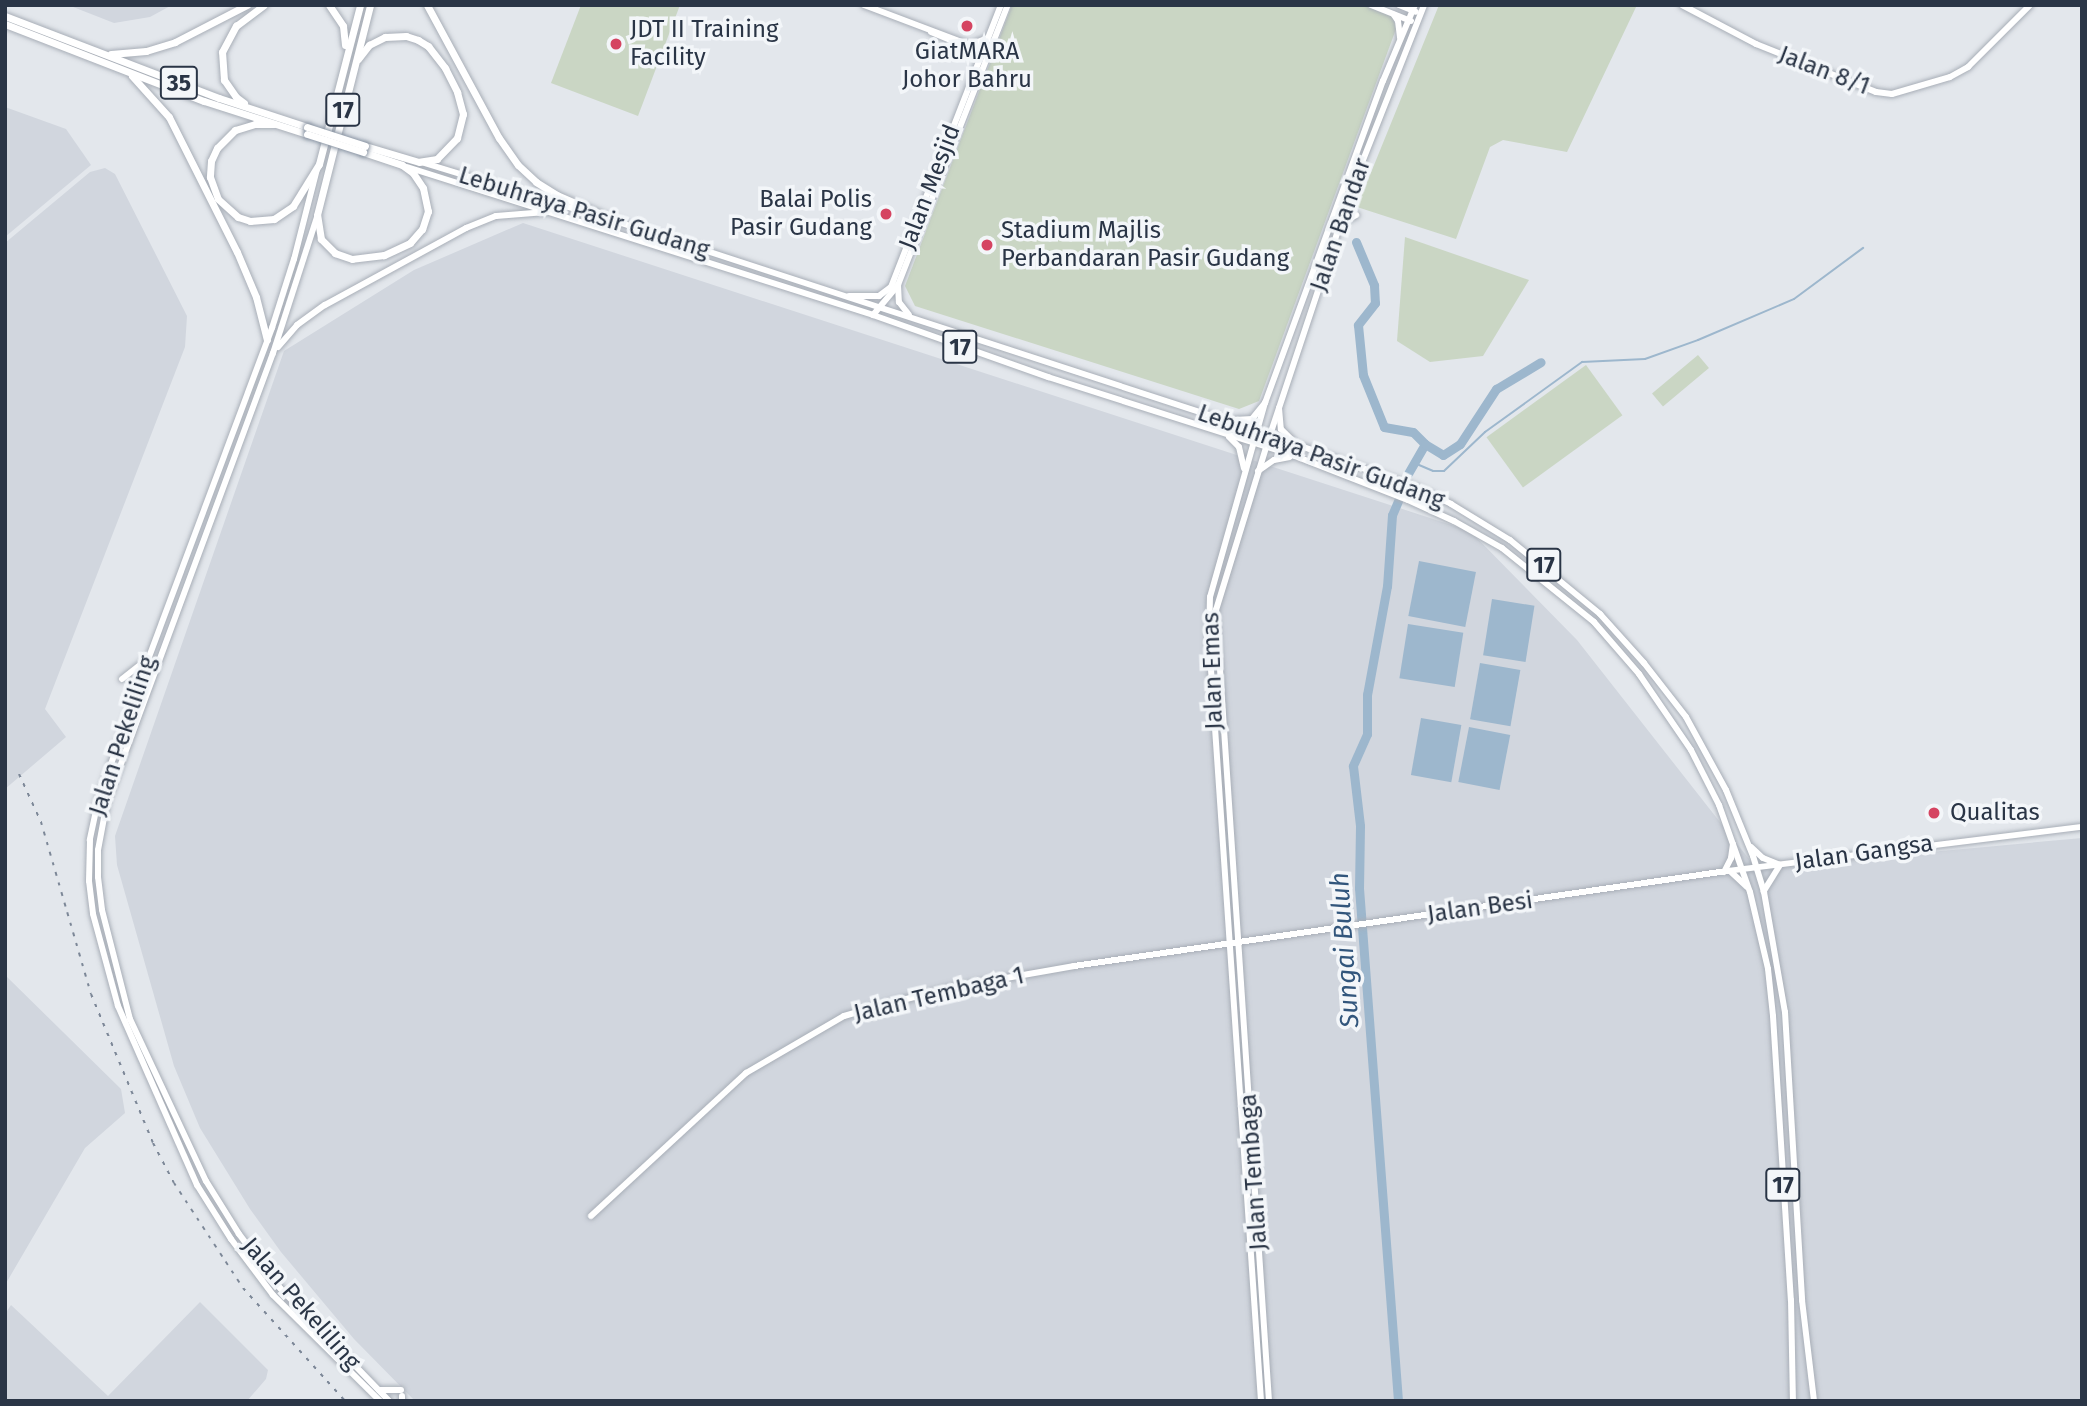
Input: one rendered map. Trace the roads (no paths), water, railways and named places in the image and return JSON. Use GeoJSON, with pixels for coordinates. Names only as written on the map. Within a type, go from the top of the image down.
{"type":"FeatureCollection","features":[{"type":"Feature","properties":{"kind":"highway"},"geometry":{"type":"LineString","coordinates":[[103,54],[134,53],[175,43],[247,5]]}},
{"type":"Feature","properties":{"kind":"highway"},"geometry":{"type":"LineString","coordinates":[[256,109],[243,103],[230,89],[221,71],[222,52],[236,26],[264,5]]}},
{"type":"Feature","properties":{"kind":"highway"},"geometry":{"type":"LineString","coordinates":[[328,5],[338,14],[345,31],[345,56]]}},
{"type":"Feature","properties":{"kind":"highway","name":"17"},"geometry":{"type":"LineString","coordinates":[[345,56],[359,5]]}},
{"type":"Feature","properties":{"kind":"highway","name":"17"},"geometry":{"type":"LineString","coordinates":[[317,215],[370,5]]}},
{"type":"Feature","properties":{"kind":"highway"},"geometry":{"type":"LineString","coordinates":[[426,5],[499,138],[518,165],[545,188],[619,222]]}},
{"type":"Feature","properties":{"kind":"highway","name":"35"},"geometry":{"type":"LineString","coordinates":[[5,16],[256,109]]}},
{"type":"Feature","properties":{"kind":"highway","name":"35"},"geometry":{"type":"LineString","coordinates":[[5,24],[274,124]]}},
{"type":"Feature","properties":{"kind":"highway"},"geometry":{"type":"LineString","coordinates":[[355,62],[374,41],[406,36],[428,47],[445,68],[461,103],[463,114],[460,131],[444,155],[419,162]]}},
{"type":"Feature","properties":{"kind":"highway","name":"Jalan Pekeliling"},"geometry":{"type":"LineString","coordinates":[[318,164],[345,56]]}},
{"type":"Feature","properties":{"kind":"highway"},"geometry":{"type":"LineString","coordinates":[[124,70],[153,96],[169,117],[242,263],[256,297],[267,340]]}},
{"type":"Feature","properties":{"kind":"highway","name":"17"},"geometry":{"type":"LineString","coordinates":[[256,109],[307,130]]}},
{"type":"Feature","properties":{"kind":"highway"},"geometry":{"type":"LineString","coordinates":[[274,124],[245,126],[226,136],[217,148],[210,177],[213,190],[224,207],[250,221],[274,219],[299,199],[318,164]]}},
{"type":"Feature","properties":{"kind":"highway","name":"17"},"geometry":{"type":"LineString","coordinates":[[274,124],[307,130]]}},
{"type":"Feature","properties":{"kind":"highway","name":"Lebuhraya Pasir Gudang"},"geometry":{"type":"LineString","coordinates":[[307,130],[402,165]]}},
{"type":"Feature","properties":{"kind":"highway","name":"Lebuhraya Pasir Gudang"},"geometry":{"type":"LineString","coordinates":[[364,149],[419,162]]}},
{"type":"Feature","properties":{"kind":"highway"},"geometry":{"type":"LineString","coordinates":[[317,215],[321,239],[344,257],[373,258],[410,243],[424,226],[428,203],[420,181],[402,165]]}},
{"type":"Feature","properties":{"kind":"main road"},"geometry":{"type":"LineString","coordinates":[[864,5],[985,54]]}},
{"type":"Feature","properties":{"kind":"main road","name":"Jalan Mesjid"},"geometry":{"type":"LineString","coordinates":[[849,296],[879,296],[891,287],[976,69],[985,54],[1000,5]]}},
{"type":"Feature","properties":{"kind":"main road","name":"Jalan Mesjid"},"geometry":{"type":"LineString","coordinates":[[873,316],[898,285],[985,54],[1008,5]]}},
{"type":"Feature","properties":{"kind":"main road"},"geometry":{"type":"LineString","coordinates":[[1371,5],[1416,23]]}},
{"type":"Feature","properties":{"kind":"main road"},"geometry":{"type":"LineString","coordinates":[[1399,5],[1414,8],[1420,14]]}},
{"type":"Feature","properties":{"kind":"main road","name":"Jalan Bandar"},"geometry":{"type":"LineString","coordinates":[[1266,447],[1339,228],[1424,5]]}},
{"type":"Feature","properties":{"kind":"main road","name":"Jalan 8/1"},"geometry":{"type":"LineString","coordinates":[[1682,5],[1756,44],[1876,92],[1892,94],[1950,77],[1968,67],[2029,5]]}},
{"type":"Feature","properties":{"kind":"main road","name":"Jalan Bandar"},"geometry":{"type":"LineString","coordinates":[[1265,403],[1342,192],[1414,8]]}},
{"type":"Feature","properties":{"kind":"main road"},"geometry":{"type":"LineString","coordinates":[[1394,14],[1398,21],[1400,40]]}},
{"type":"Feature","properties":{"kind":"main road"},"geometry":{"type":"LineString","coordinates":[[931,32],[971,45],[977,45],[988,38]]}},
{"type":"Feature","properties":{"kind":"main road"},"geometry":{"type":"LineString","coordinates":[[970,50],[976,69]]}},
{"type":"Feature","properties":{"kind":"main road","name":"Lebuhraya Pasir Gudang"},"geometry":{"type":"LineString","coordinates":[[419,162],[619,222],[849,296],[1256,430],[1415,487],[1451,504],[1510,540],[1565,582],[1624,639],[1686,717],[1726,790],[1764,892],[1784,1012],[1802,1300],[1814,1401]]}},
{"type":"Feature","properties":{"kind":"main road","name":"Jalan Pekeliling"},"geometry":{"type":"LineString","coordinates":[[318,164],[294,259],[267,340],[148,659],[99,801],[90,840],[91,906],[111,987],[184,1159],[231,1239],[273,1295],[380,1401]]}},
{"type":"Feature","properties":{"kind":"main road","name":"Lebuhraya Pasir Gudang"},"geometry":{"type":"LineString","coordinates":[[402,165],[788,288],[1048,377],[1295,456],[1408,500],[1502,548],[1594,622],[1639,674],[1674,722],[1714,795],[1744,869],[1750,892],[1768,969],[1773,1016],[1791,1300],[1793,1401]]}},
{"type":"Feature","properties":{"kind":"main road"},"geometry":{"type":"LineString","coordinates":[[1330,225],[1338,214],[1345,212],[1340,206],[1342,192]]}},
{"type":"Feature","properties":{"kind":"main road"},"geometry":{"type":"LineString","coordinates":[[273,353],[297,325],[325,305],[466,228],[509,214],[552,212]]}},
{"type":"Feature","properties":{"kind":"main road","name":"Jalan Pekeliling"},"geometry":{"type":"LineString","coordinates":[[317,215],[273,353],[107,802],[98,850],[98,877],[105,921],[130,1019],[206,1181],[239,1234],[280,1288],[389,1401]]}},
{"type":"Feature","properties":{"kind":"main road"},"geometry":{"type":"LineString","coordinates":[[1339,228],[1347,217],[1356,215]]}},
{"type":"Feature","properties":{"kind":"main road"},"geometry":{"type":"LineString","coordinates":[[788,288],[792,285],[791,278]]}},
{"type":"Feature","properties":{"kind":"main road"},"geometry":{"type":"LineString","coordinates":[[898,285],[899,302],[911,317]]}},
{"type":"Feature","properties":{"kind":"main road"},"geometry":{"type":"LineString","coordinates":[[1222,419],[1252,419],[1265,403]]}},
{"type":"Feature","properties":{"kind":"main road","name":"Jalan Emas"},"geometry":{"type":"LineString","coordinates":[[1230,945],[1209,611],[1244,468],[1265,403]]}},
{"type":"Feature","properties":{"kind":"main road"},"geometry":{"type":"LineString","coordinates":[[1279,408],[1281,429],[1298,445]]}},
{"type":"Feature","properties":{"kind":"main road"},"geometry":{"type":"LineString","coordinates":[[1220,432],[1239,447],[1244,468]]}},
{"type":"Feature","properties":{"kind":"main road","name":"Jalan Emas"},"geometry":{"type":"LineString","coordinates":[[1238,944],[1216,610],[1266,447]]}},
{"type":"Feature","properties":{"kind":"main road"},"geometry":{"type":"LineString","coordinates":[[1258,471],[1274,460],[1295,456]]}},
{"type":"Feature","properties":{"kind":"main road"},"geometry":{"type":"LineString","coordinates":[[122,678],[148,659]]}},
{"type":"Feature","properties":{"kind":"main road","name":"Jalan Gangsa"},"geometry":{"type":"LineString","coordinates":[[1727,872],[2082,827]]}},
{"type":"Feature","properties":{"kind":"main road"},"geometry":{"type":"LineString","coordinates":[[1732,842],[1727,872],[1750,892]]}},
{"type":"Feature","properties":{"kind":"main road"},"geometry":{"type":"LineString","coordinates":[[1749,846],[1763,858],[1780,865],[1764,892]]}},
{"type":"Feature","properties":{"kind":"main road","name":"Jalan Besi"},"geometry":{"type":"LineString","coordinates":[[1230,945],[1727,872]]}},
{"type":"Feature","properties":{"kind":"main road","name":"Jalan Tembaga"},"geometry":{"type":"LineString","coordinates":[[1238,944],[1269,1401]]}},
{"type":"Feature","properties":{"kind":"main road","name":"Jalan Tembaga 1"},"geometry":{"type":"LineString","coordinates":[[591,1216],[746,1073],[844,1016],[995,979],[1230,945]]}},
{"type":"Feature","properties":{"kind":"main road","name":"Jalan Tembaga"},"geometry":{"type":"LineString","coordinates":[[1230,945],[1261,1401]]}},
{"type":"Feature","properties":{"kind":"main road"},"geometry":{"type":"LineString","coordinates":[[377,1390],[401,1396]]}},
{"type":"Feature","properties":{"kind":"water"},"geometry":{"type":"Polygon","coordinates":[[[1419,561],[1476,572],[1465,627],[1408,616],[1419,561]]]}},
{"type":"Feature","properties":{"kind":"water"},"geometry":{"type":"Polygon","coordinates":[[[1492,599],[1534,606],[1526,662],[1483,655],[1492,599]]]}},
{"type":"Feature","properties":{"kind":"water"},"geometry":{"type":"Polygon","coordinates":[[[1408,624],[1463,633],[1455,687],[1399,678],[1408,624]]]}},
{"type":"Feature","properties":{"kind":"water"},"geometry":{"type":"Polygon","coordinates":[[[1480,663],[1520,670],[1510,726],[1470,719],[1480,663]]]}},
{"type":"Feature","properties":{"kind":"water"},"geometry":{"type":"Polygon","coordinates":[[[1421,718],[1461,725],[1451,782],[1411,775],[1421,718]]]}},
{"type":"Feature","properties":{"kind":"water"},"geometry":{"type":"Polygon","coordinates":[[[1469,727],[1510,735],[1500,790],[1458,782],[1469,727]]]}},
{"type":"Feature","properties":{"kind":"waterway","name":"Sungai Buluh"},"geometry":{"type":"LineString","coordinates":[[1356,242],[1374,285],[1375,303],[1358,325],[1363,375],[1384,427],[1413,432],[1425,444],[1408,474]]}},
{"type":"Feature","properties":{"kind":"waterway"},"geometry":{"type":"LineString","coordinates":[[1412,462],[1433,471],[1444,471],[1485,432],[1582,362],[1645,359],[1698,340],[1794,299],[1863,248]]}},
{"type":"Feature","properties":{"kind":"waterway"},"geometry":{"type":"LineString","coordinates":[[1425,444],[1443,455],[1460,444],[1496,389],[1541,362]]}},
{"type":"Feature","properties":{"kind":"waterway","name":"Sungai Buluh"},"geometry":{"type":"LineString","coordinates":[[1398,501],[1392,515],[1387,586],[1367,695],[1367,734],[1353,766],[1360,826],[1359,888],[1398,1401]]}},
{"type":"Feature","properties":{"kind":"railway"},"geometry":{"type":"LineString","coordinates":[[19,774],[41,822],[91,994],[153,1143],[174,1183],[243,1288],[345,1401]]}},
{"type":"Feature","properties":{"kind":"place","name":"GiatMARA Johor Bahru"},"geometry":{"type":"Point","coordinates":[967,26]}},
{"type":"Feature","properties":{"kind":"place","name":"JDT II Training Facility"},"geometry":{"type":"Point","coordinates":[616,44]}},
{"type":"Feature","properties":{"kind":"place","name":"Balai Polis Pasir Gudang"},"geometry":{"type":"Point","coordinates":[886,214]}},
{"type":"Feature","properties":{"kind":"place","name":"Stadium Majlis Perbandaran Pasir Gudang"},"geometry":{"type":"Point","coordinates":[987,245]}},
{"type":"Feature","properties":{"kind":"place","name":"Qualitas"},"geometry":{"type":"Point","coordinates":[1934,813]}}]}
